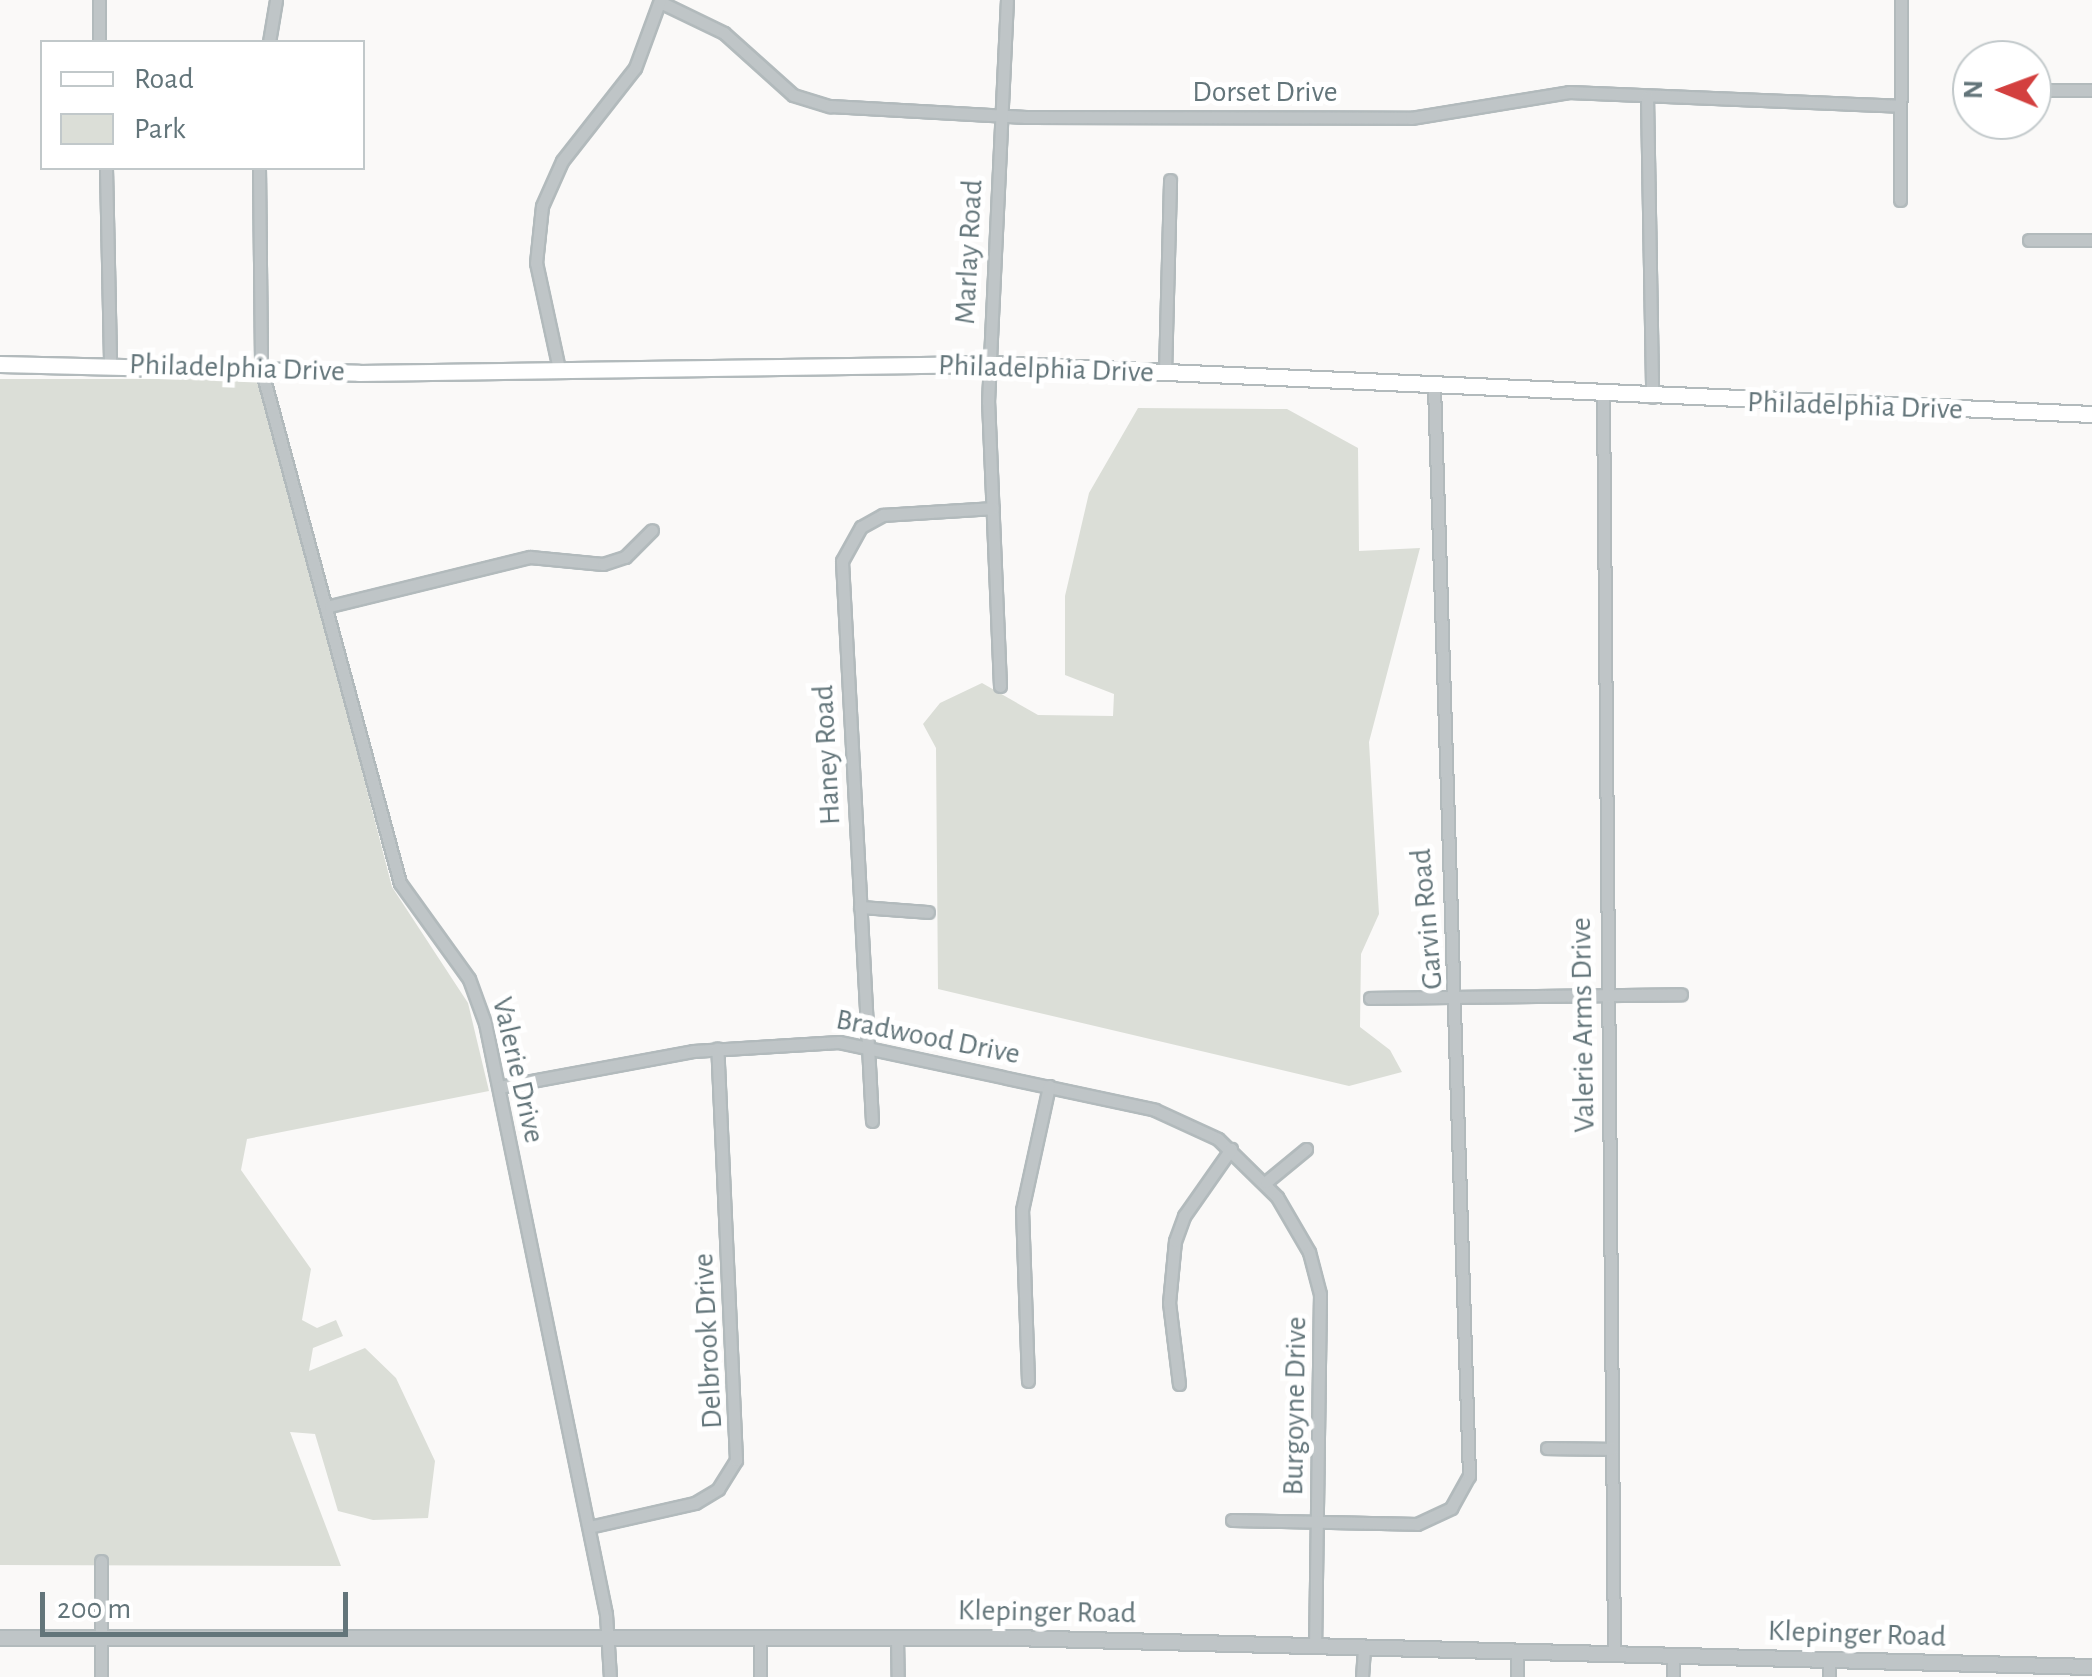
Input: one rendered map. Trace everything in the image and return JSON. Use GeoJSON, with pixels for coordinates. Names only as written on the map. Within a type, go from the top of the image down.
{"type":"FeatureCollection","features":[{"type":"Feature","properties":{"kind":"main road","name":"Philadelphia Drive"},"geometry":{"type":"LineString","coordinates":[[0,364],[559,369],[990,364],[2092,414]]}},
{"type":"Feature","properties":{"kind":"street"},"geometry":{"type":"LineString","coordinates":[[98,0],[99,40]]}},
{"type":"Feature","properties":{"kind":"street"},"geometry":{"type":"LineString","coordinates":[[269,40],[276,0]]}},
{"type":"Feature","properties":{"kind":"street","name":"Marlay Road"},"geometry":{"type":"LineString","coordinates":[[1000,686],[990,364],[1007,0]]}},
{"type":"Feature","properties":{"kind":"street"},"geometry":{"type":"LineString","coordinates":[[1900,200],[1901,0]]}},
{"type":"Feature","properties":{"kind":"street"},"geometry":{"type":"LineString","coordinates":[[559,369],[536,263],[542,206],[562,161],[635,68],[660,1]]}},
{"type":"Feature","properties":{"kind":"street","name":"Dorset Drive"},"geometry":{"type":"LineString","coordinates":[[660,1],[724,33],[779,86],[810,102],[1001,116],[1411,118],[1548,93],[1900,106]]}},
{"type":"Feature","properties":{"kind":"street"},"geometry":{"type":"LineString","coordinates":[[2052,90],[2092,90]]}},
{"type":"Feature","properties":{"kind":"street"},"geometry":{"type":"LineString","coordinates":[[1646,97],[1652,396]]}},
{"type":"Feature","properties":{"kind":"street"},"geometry":{"type":"LineString","coordinates":[[106,170],[110,363]]}},
{"type":"Feature","properties":{"kind":"street","name":"Valerie Drive"},"geometry":{"type":"LineString","coordinates":[[259,170],[261,368],[330,606],[400,883],[469,979],[499,1088],[589,1527],[608,1637],[610,1677]]}},
{"type":"Feature","properties":{"kind":"street"},"geometry":{"type":"LineString","coordinates":[[1166,373],[1170,180]]}},
{"type":"Feature","properties":{"kind":"street"},"geometry":{"type":"LineString","coordinates":[[2029,240],[2092,240]]}},
{"type":"Feature","properties":{"kind":"street","name":"Garvin Road"},"geometry":{"type":"LineString","coordinates":[[1232,1520],[1434,1520],[1464,1491],[1469,1448],[1458,997],[1446,893],[1434,386]]}},
{"type":"Feature","properties":{"kind":"street","name":"Valerie Arms Drive"},"geometry":{"type":"LineString","coordinates":[[1603,394],[1614,1654]]}},
{"type":"Feature","properties":{"kind":"street","name":"Haney Road"},"geometry":{"type":"LineString","coordinates":[[872,1121],[845,549],[861,526],[883,514],[993,508]]}},
{"type":"Feature","properties":{"kind":"street"},"geometry":{"type":"LineString","coordinates":[[330,606],[530,557],[616,561],[652,530]]}},
{"type":"Feature","properties":{"kind":"street"},"geometry":{"type":"LineString","coordinates":[[860,907],[928,912]]}},
{"type":"Feature","properties":{"kind":"street"},"geometry":{"type":"LineString","coordinates":[[1370,998],[1681,994]]}},
{"type":"Feature","properties":{"kind":"street","name":"Bradwood Drive"},"geometry":{"type":"LineString","coordinates":[[499,1088],[717,1048],[868,1046],[1155,1110],[1232,1150],[1266,1182]]}},
{"type":"Feature","properties":{"kind":"street","name":"Delbrook Drive"},"geometry":{"type":"LineString","coordinates":[[589,1527],[703,1500],[736,1460],[717,1048]]}},
{"type":"Feature","properties":{"kind":"street"},"geometry":{"type":"LineString","coordinates":[[1028,1381],[1022,1210],[1049,1086]]}},
{"type":"Feature","properties":{"kind":"street"},"geometry":{"type":"LineString","coordinates":[[1266,1182],[1306,1148]]}},
{"type":"Feature","properties":{"kind":"street"},"geometry":{"type":"LineString","coordinates":[[1179,1384],[1169,1303],[1175,1242],[1184,1216],[1232,1150]]}},
{"type":"Feature","properties":{"kind":"street","name":"Burgoyne Drive"},"geometry":{"type":"LineString","coordinates":[[1266,1182],[1298,1228],[1320,1294],[1315,1646]]}},
{"type":"Feature","properties":{"kind":"street"},"geometry":{"type":"LineString","coordinates":[[1547,1448],[1612,1449]]}},
{"type":"Feature","properties":{"kind":"street"},"geometry":{"type":"LineString","coordinates":[[101,1561],[101,1677]]}},
{"type":"Feature","properties":{"kind":"street"},"geometry":{"type":"LineString","coordinates":[[760,1636],[760,1677]]}},
{"type":"Feature","properties":{"kind":"street","name":"Klepinger Road"},"geometry":{"type":"LineString","coordinates":[[0,1638],[760,1636],[1364,1647],[2092,1667]]}},
{"type":"Feature","properties":{"kind":"street"},"geometry":{"type":"LineString","coordinates":[[897,1638],[898,1677]]}},
{"type":"Feature","properties":{"kind":"street"},"geometry":{"type":"LineString","coordinates":[[1362,1677],[1364,1647]]}},
{"type":"Feature","properties":{"kind":"street"},"geometry":{"type":"LineString","coordinates":[[1518,1651],[1518,1677]]}},
{"type":"Feature","properties":{"kind":"street"},"geometry":{"type":"LineString","coordinates":[[1672,1656],[1673,1677]]}},
{"type":"Feature","properties":{"kind":"street"},"geometry":{"type":"LineString","coordinates":[[1829,1661],[1829,1677]]}},
{"type":"Feature","properties":{"kind":"green space"},"geometry":{"type":"Polygon","coordinates":[[[0,379],[261,379],[392,887],[468,1003],[489,1091],[247,1139],[241,1170],[311,1269],[302,1320],[317,1328],[336,1320],[343,1336],[313,1348],[309,1371],[365,1348],[396,1378],[435,1461],[428,1518],[373,1520],[338,1511],[315,1434],[290,1432],[341,1566],[0,1565],[0,379]]]}},
{"type":"Feature","properties":{"kind":"green space"},"geometry":{"type":"Polygon","coordinates":[[[1138,408],[1287,409],[1358,448],[1359,551],[1420,548],[1369,742],[1379,914],[1361,954],[1360,1027],[1390,1050],[1402,1072],[1349,1086],[938,989],[936,748],[923,724],[940,703],[982,683],[1038,715],[1113,716],[1114,694],[1065,675],[1065,596],[1089,493],[1138,408]]]}}]}
